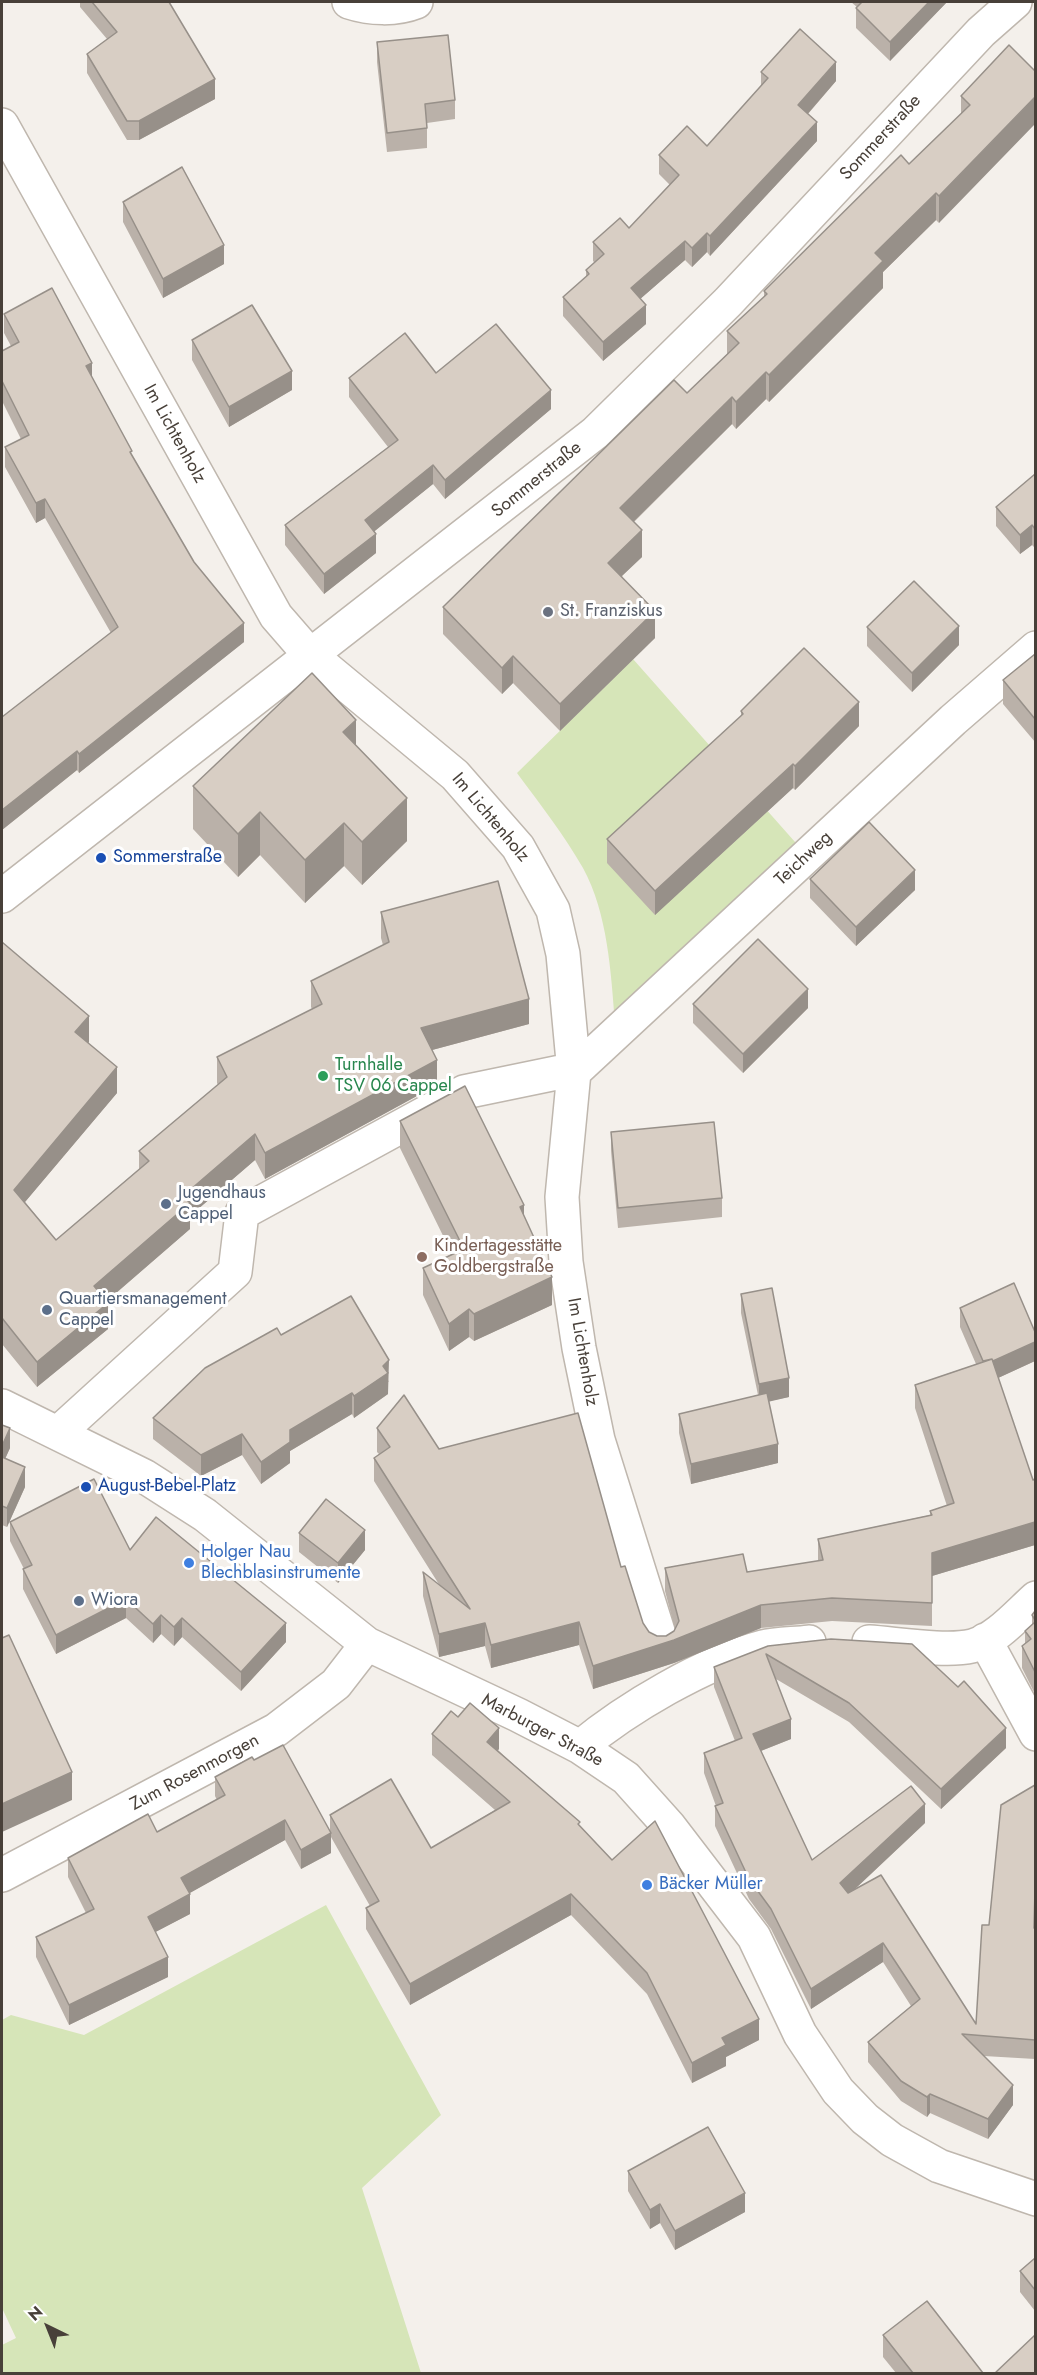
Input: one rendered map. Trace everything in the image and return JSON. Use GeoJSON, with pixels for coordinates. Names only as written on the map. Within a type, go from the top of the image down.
{"type":"FeatureCollection","features":[{"type":"Feature","properties":{"kind":"street"},"geometry":{"type":"LineString","coordinates":[[349,2],[361,6],[404,7],[417,2]]}},
{"type":"Feature","properties":{"kind":"street","name":"Sommerstraße"},"geometry":{"type":"LineString","coordinates":[[2,896],[309,654],[387,598],[596,433],[728,302],[981,32],[1015,2]]}},
{"type":"Feature","properties":{"kind":"street","name":"Im Lichtenholz"},"geometry":{"type":"LineString","coordinates":[[2,124],[276,616],[309,654],[455,775],[518,846],[553,909],[563,954],[574,1072],[562,1197],[567,1262],[579,1348],[598,1440],[661,1641]]}},
{"type":"Feature","properties":{"kind":"street","name":"Teichweg"},"geometry":{"type":"LineString","coordinates":[[574,1072],[953,720],[1035,648]]}},
{"type":"Feature","properties":{"kind":"street"},"geometry":{"type":"LineString","coordinates":[[58,1433],[235,1272],[242,1213],[464,1092],[561,1072],[574,1072]]}},
{"type":"Feature","properties":{"kind":"street","name":"Marburger Straße"},"geometry":{"type":"LineString","coordinates":[[2,1406],[144,1476],[205,1515],[367,1644],[518,1715],[580,1748],[626,1778],[696,1860],[754,1937],[800,2034],[838,2091],[864,2119],[892,2140],[939,2166],[1035,2199]]}},
{"type":"Feature","properties":{"kind":"street"},"geometry":{"type":"LineString","coordinates":[[580,1748],[600,1731],[677,1682],[763,1647],[831,1640],[973,1646],[985,1640],[1035,1598]]}},
{"type":"Feature","properties":{"kind":"street"},"geometry":{"type":"LineString","coordinates":[[985,1640],[1035,1734]]}},
{"type":"Feature","properties":{"kind":"street","name":"Zum Rosenmorgen"},"geometry":{"type":"LineString","coordinates":[[2,1875],[276,1730],[336,1684],[367,1644]]}},
{"type":"Feature","properties":{"kind":"green space"},"geometry":{"type":"Polygon","coordinates":[[[633,659],[803,851],[615,1024],[607,944],[591,886],[568,844],[517,773],[633,659]]]}},
{"type":"Feature","properties":{"kind":"green space"},"geometry":{"type":"Polygon","coordinates":[[[326,1905],[441,2115],[362,2188],[421,2373],[2,2373],[2,2345],[16,2338],[2,2308],[2,2020],[11,2015],[84,2035],[326,1905]]]}},
{"type":"Feature","properties":{"kind":"building"},"geometry":{"type":"Polygon","coordinates":[[[92,2],[169,2],[215,79],[139,121],[127,121],[87,54],[117,32],[92,2]]]}},
{"type":"Feature","properties":{"kind":"building"},"geometry":{"type":"Polygon","coordinates":[[[862,2],[929,2],[890,42],[856,8],[862,2]]]}},
{"type":"Feature","properties":{"kind":"building"},"geometry":{"type":"Polygon","coordinates":[[[800,29],[836,62],[798,105],[817,122],[710,236],[707,233],[692,248],[685,241],[631,288],[646,305],[603,342],[563,297],[589,274],[586,270],[604,254],[593,242],[620,218],[629,228],[679,175],[659,155],[687,126],[707,146],[768,78],[761,72],[800,29]]]}},
{"type":"Feature","properties":{"kind":"building"},"geometry":{"type":"Polygon","coordinates":[[[448,35],[455,100],[425,104],[427,128],[387,133],[377,42],[448,35]]]}},
{"type":"Feature","properties":{"kind":"building"},"geometry":{"type":"Polygon","coordinates":[[[1009,45],[1035,71],[1035,97],[939,196],[936,193],[875,253],[883,261],[769,375],[766,372],[736,402],[732,397],[620,508],[642,530],[608,563],[655,611],[560,704],[513,656],[502,668],[443,607],[674,380],[687,393],[739,343],[727,331],[767,294],[764,291],[901,155],[909,164],[970,105],[961,96],[1009,45]]]}},
{"type":"Feature","properties":{"kind":"building"},"geometry":{"type":"Polygon","coordinates":[[[182,167],[224,245],[163,279],[123,202],[182,167]]]}},
{"type":"Feature","properties":{"kind":"building"},"geometry":{"type":"Polygon","coordinates":[[[52,288],[92,363],[86,366],[132,451],[130,452],[194,562],[244,623],[79,754],[77,751],[2,810],[2,717],[118,627],[45,499],[36,503],[5,447],[29,435],[2,381],[2,351],[19,342],[4,314],[52,288]]]}},
{"type":"Feature","properties":{"kind":"building"},"geometry":{"type":"Polygon","coordinates":[[[252,305],[292,371],[229,407],[192,340],[252,305]]]}},
{"type":"Feature","properties":{"kind":"building"},"geometry":{"type":"Polygon","coordinates":[[[496,324],[551,390],[445,480],[433,465],[365,520],[376,534],[324,574],[285,525],[398,440],[349,378],[405,333],[436,373],[496,324]]]}},
{"type":"Feature","properties":{"kind":"building"},"geometry":{"type":"Polygon","coordinates":[[[1035,474],[1035,529],[1032,525],[1020,535],[996,507],[1035,474]]]}},
{"type":"Feature","properties":{"kind":"building"},"geometry":{"type":"Polygon","coordinates":[[[914,581],[959,626],[912,673],[867,627],[914,581]]]}},
{"type":"Feature","properties":{"kind":"building"},"geometry":{"type":"Polygon","coordinates":[[[804,648],[859,702],[795,766],[793,764],[655,891],[607,839],[743,714],[741,711],[804,648]]]}},
{"type":"Feature","properties":{"kind":"building"},"geometry":{"type":"Polygon","coordinates":[[[1035,654],[1035,719],[1003,680],[1035,654]]]}},
{"type":"Feature","properties":{"kind":"building"},"geometry":{"type":"Polygon","coordinates":[[[312,673],[356,720],[343,732],[407,798],[362,842],[344,823],[305,860],[260,812],[238,834],[193,786],[312,673]]]}},
{"type":"Feature","properties":{"kind":"building"},"geometry":{"type":"Polygon","coordinates":[[[869,822],[915,870],[856,927],[810,879],[869,822]]]}},
{"type":"Feature","properties":{"kind":"building"},"geometry":{"type":"Polygon","coordinates":[[[498,881],[529,999],[421,1028],[437,1060],[265,1153],[255,1134],[183,1196],[190,1203],[94,1286],[108,1303],[37,1362],[2,1318],[2,942],[89,1016],[75,1032],[117,1067],[14,1190],[56,1240],[149,1161],[139,1151],[227,1077],[217,1057],[322,1004],[311,981],[389,942],[381,912],[498,881]]]}},
{"type":"Feature","properties":{"kind":"building"},"geometry":{"type":"Polygon","coordinates":[[[758,939],[808,989],[743,1054],[693,1004],[758,939]]]}},
{"type":"Feature","properties":{"kind":"building"},"geometry":{"type":"Polygon","coordinates":[[[465,1086],[524,1205],[520,1207],[552,1277],[474,1314],[469,1309],[449,1324],[423,1268],[464,1249],[400,1121],[465,1086]]]}},
{"type":"Feature","properties":{"kind":"building"},"geometry":{"type":"Polygon","coordinates":[[[714,1122],[722,1198],[618,1208],[611,1132],[714,1122]]]}},
{"type":"Feature","properties":{"kind":"building"},"geometry":{"type":"Polygon","coordinates":[[[1014,1283],[1035,1332],[1035,1342],[993,1361],[992,1359],[983,1361],[960,1308],[1014,1283]]]}},
{"type":"Feature","properties":{"kind":"building"},"geometry":{"type":"Polygon","coordinates":[[[772,1288],[789,1378],[759,1384],[741,1294],[772,1288]]]}},
{"type":"Feature","properties":{"kind":"building"},"geometry":{"type":"Polygon","coordinates":[[[351,1296],[389,1360],[383,1366],[388,1373],[354,1396],[352,1393],[290,1430],[290,1442],[261,1462],[242,1434],[201,1455],[153,1418],[205,1368],[277,1328],[281,1335],[351,1296]]]}},
{"type":"Feature","properties":{"kind":"building"},"geometry":{"type":"Polygon","coordinates":[[[992,1359],[1033,1480],[1035,1479],[1035,1522],[932,1553],[932,1603],[832,1598],[761,1605],[674,1640],[593,1666],[579,1622],[491,1645],[485,1623],[439,1634],[423,1572],[470,1609],[374,1458],[390,1447],[377,1428],[404,1395],[439,1449],[578,1413],[621,1567],[625,1566],[643,1623],[649,1632],[657,1636],[666,1636],[674,1631],[679,1621],[665,1568],[743,1554],[747,1572],[823,1560],[818,1539],[932,1515],[930,1511],[954,1503],[915,1385],[992,1359]]]}},
{"type":"Feature","properties":{"kind":"building"},"geometry":{"type":"Polygon","coordinates":[[[767,1393],[778,1444],[691,1464],[679,1414],[767,1393]]]}},
{"type":"Feature","properties":{"kind":"building"},"geometry":{"type":"Polygon","coordinates":[[[2,1425],[10,1428],[2,1446],[2,1425]]]}},
{"type":"Feature","properties":{"kind":"building"},"geometry":{"type":"Polygon","coordinates":[[[2,1457],[25,1467],[7,1508],[2,1506],[2,1457]]]}},
{"type":"Feature","properties":{"kind":"building"},"geometry":{"type":"Polygon","coordinates":[[[94,1479],[130,1550],[156,1517],[286,1623],[241,1672],[182,1618],[174,1627],[161,1615],[153,1624],[126,1599],[56,1635],[23,1569],[32,1565],[10,1522],[94,1479]]]}},
{"type":"Feature","properties":{"kind":"building"},"geometry":{"type":"Polygon","coordinates":[[[326,1499],[365,1530],[338,1563],[299,1533],[326,1499]]]}},
{"type":"Feature","properties":{"kind":"building"},"geometry":{"type":"Polygon","coordinates":[[[1035,1622],[1035,1672],[1022,1646],[1031,1639],[1025,1631],[1035,1622]]]}},
{"type":"Feature","properties":{"kind":"building"},"geometry":{"type":"Polygon","coordinates":[[[9,1635],[72,1772],[2,1804],[2,1638],[9,1635]]]}},
{"type":"Feature","properties":{"kind":"building"},"geometry":{"type":"Polygon","coordinates":[[[831,1639],[912,1644],[958,1687],[964,1681],[1006,1728],[941,1789],[849,1703],[766,1654],[791,1719],[753,1734],[812,1860],[911,1786],[925,1804],[840,1883],[848,1893],[881,1875],[976,2024],[982,1925],[989,1925],[1001,1805],[1035,1785],[1035,2040],[962,2034],[1013,2085],[988,2119],[930,2094],[927,2097],[901,2081],[868,2042],[920,1999],[883,1943],[811,1989],[771,1909],[749,1879],[715,1806],[723,1803],[704,1753],[742,1738],[714,1667],[768,1646],[831,1639]]]}},
{"type":"Feature","properties":{"kind":"building"},"geometry":{"type":"Polygon","coordinates":[[[470,1703],[499,1728],[487,1742],[580,1822],[578,1824],[612,1860],[655,1821],[759,2019],[722,2038],[726,2045],[692,2063],[647,1973],[571,1894],[410,1984],[366,1908],[379,1901],[330,1815],[391,1779],[431,1848],[510,1802],[432,1734],[451,1711],[458,1717],[470,1703]]]}},
{"type":"Feature","properties":{"kind":"building"},"geometry":{"type":"Polygon","coordinates":[[[283,1745],[331,1833],[301,1850],[285,1820],[181,1878],[190,1894],[148,1917],[168,1957],[69,2005],[36,1937],[94,1909],[68,1858],[148,1814],[157,1832],[225,1795],[215,1777],[252,1757],[254,1760],[283,1745]]]}},
{"type":"Feature","properties":{"kind":"building"},"geometry":{"type":"Polygon","coordinates":[[[708,2127],[745,2193],[675,2231],[660,2204],[650,2210],[628,2171],[708,2127]]]}},
{"type":"Feature","properties":{"kind":"building"},"geometry":{"type":"Polygon","coordinates":[[[1035,2258],[1035,2290],[1020,2271],[1035,2258]]]}},
{"type":"Feature","properties":{"kind":"building"},"geometry":{"type":"Polygon","coordinates":[[[927,2301],[983,2373],[913,2373],[883,2335],[927,2301]]]}},
{"type":"Feature","properties":{"kind":"building"},"geometry":{"type":"Polygon","coordinates":[[[1035,2335],[1035,2373],[995,2373],[1035,2335]]]}},
{"type":"Feature","properties":{"kind":"place","name":"St. Franziskus"},"geometry":{"type":"Point","coordinates":[548,612]}},
{"type":"Feature","properties":{"kind":"place","name":"Sommerstraße"},"geometry":{"type":"Point","coordinates":[101,858]}},
{"type":"Feature","properties":{"kind":"place","name":"Turnhalle TSV 06 Cappel"},"geometry":{"type":"Point","coordinates":[323,1076]}},
{"type":"Feature","properties":{"kind":"place","name":"Jugendhaus Cappel"},"geometry":{"type":"Point","coordinates":[166,1204]}},
{"type":"Feature","properties":{"kind":"place","name":"Kindertagesstätte Goldbergstraße"},"geometry":{"type":"Point","coordinates":[422,1257]}},
{"type":"Feature","properties":{"kind":"place","name":"Quartiersmanagement Cappel"},"geometry":{"type":"Point","coordinates":[47,1310]}},
{"type":"Feature","properties":{"kind":"place","name":"August-Bebel-Platz"},"geometry":{"type":"Point","coordinates":[86,1487]}},
{"type":"Feature","properties":{"kind":"place","name":"Holger Nau Blechblasinstrumente"},"geometry":{"type":"Point","coordinates":[189,1563]}},
{"type":"Feature","properties":{"kind":"place","name":"Wiora"},"geometry":{"type":"Point","coordinates":[79,1601]}},
{"type":"Feature","properties":{"kind":"place","name":"Bäcker Müller"},"geometry":{"type":"Point","coordinates":[647,1885]}}]}
